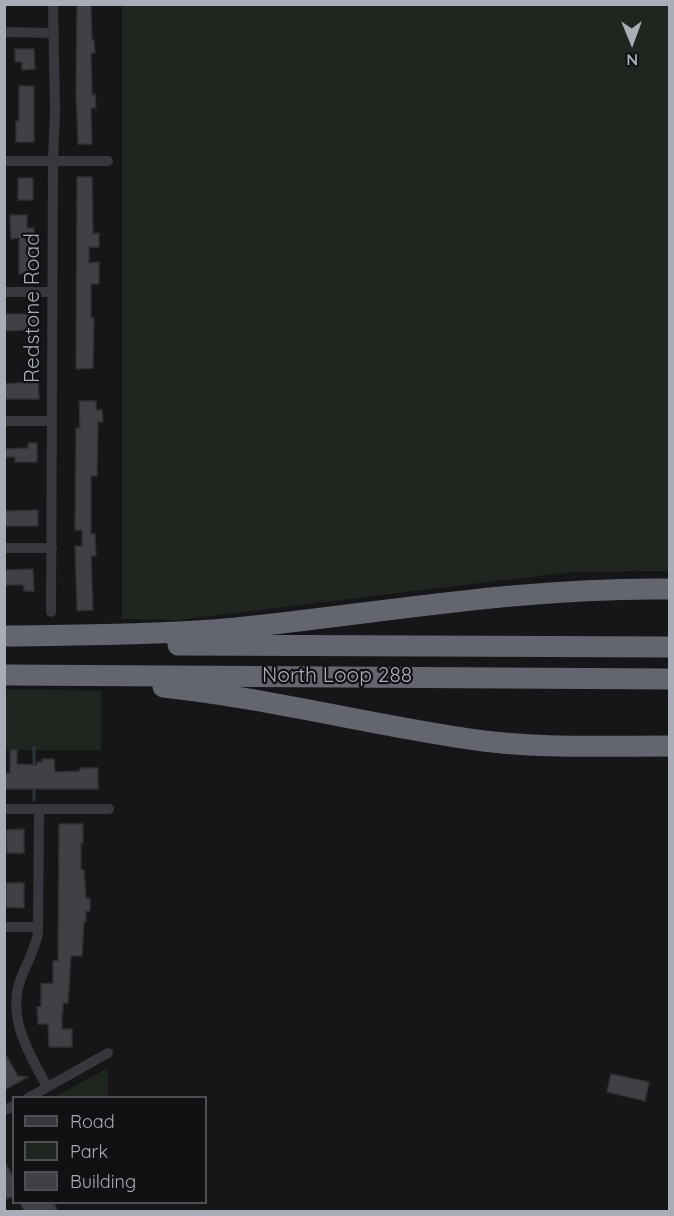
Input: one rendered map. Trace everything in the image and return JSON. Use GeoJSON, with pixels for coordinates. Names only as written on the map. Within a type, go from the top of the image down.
{"type":"FeatureCollection","features":[{"type":"Feature","properties":{"kind":"highway"},"geometry":{"type":"LineString","coordinates":[[4,636],[203,630],[533,593],[613,588],[669,590]]}},
{"type":"Feature","properties":{"kind":"highway","name":"North Loop 288"},"geometry":{"type":"LineString","coordinates":[[4,644],[669,647]]}},
{"type":"Feature","properties":{"kind":"highway","name":"North Loop 288"},"geometry":{"type":"LineString","coordinates":[[4,675],[669,679]]}},
{"type":"Feature","properties":{"kind":"highway"},"geometry":{"type":"LineString","coordinates":[[31,675],[181,689],[491,742],[669,746]]}},
{"type":"Feature","properties":{"kind":"street","name":"Redstone Road"},"geometry":{"type":"LineString","coordinates":[[51,612],[55,112],[53,4]]}},
{"type":"Feature","properties":{"kind":"street"},"geometry":{"type":"LineString","coordinates":[[4,32],[53,33]]}},
{"type":"Feature","properties":{"kind":"street"},"geometry":{"type":"LineString","coordinates":[[4,161],[108,161]]}},
{"type":"Feature","properties":{"kind":"street"},"geometry":{"type":"LineString","coordinates":[[4,292],[52,292]]}},
{"type":"Feature","properties":{"kind":"street"},"geometry":{"type":"LineString","coordinates":[[4,421],[52,421]]}},
{"type":"Feature","properties":{"kind":"street"},"geometry":{"type":"LineString","coordinates":[[4,548],[52,548]]}},
{"type":"Feature","properties":{"kind":"street"},"geometry":{"type":"LineString","coordinates":[[4,809],[110,810]]}},
{"type":"Feature","properties":{"kind":"street"},"geometry":{"type":"LineString","coordinates":[[39,809],[38,927],[34,950],[18,988],[16,1009],[23,1040],[47,1087]]}},
{"type":"Feature","properties":{"kind":"street"},"geometry":{"type":"LineString","coordinates":[[4,927],[38,927]]}},
{"type":"Feature","properties":{"kind":"street"},"geometry":{"type":"LineString","coordinates":[[31,1096],[108,1053]]}},
{"type":"Feature","properties":{"kind":"green space"},"geometry":{"type":"Polygon","coordinates":[[[122,5],[669,5],[669,571],[571,572],[177,620],[122,619],[122,5]]]}},
{"type":"Feature","properties":{"kind":"green space"},"geometry":{"type":"Polygon","coordinates":[[[5,689],[101,691],[101,750],[5,750],[5,689]]]}},
{"type":"Feature","properties":{"kind":"green space"},"geometry":{"type":"Polygon","coordinates":[[[108,1068],[108,1096],[56,1096],[108,1068]]]}},
{"type":"Feature","properties":{"kind":"building"},"geometry":{"type":"Polygon","coordinates":[[[77,4],[91,4],[92,40],[94,40],[95,53],[91,53],[92,95],[95,94],[96,108],[91,108],[92,144],[78,144],[77,4]]]}},
{"type":"Feature","properties":{"kind":"building"},"geometry":{"type":"Polygon","coordinates":[[[15,49],[34,49],[35,69],[22,70],[22,62],[15,62],[15,49]]]}},
{"type":"Feature","properties":{"kind":"building"},"geometry":{"type":"Polygon","coordinates":[[[19,86],[34,86],[34,142],[16,142],[16,121],[19,121],[19,86]]]}},
{"type":"Feature","properties":{"kind":"building"},"geometry":{"type":"Polygon","coordinates":[[[77,177],[92,177],[93,234],[99,233],[99,247],[89,247],[89,263],[99,262],[99,284],[91,284],[91,318],[94,318],[93,368],[76,369],[77,177]]]}},
{"type":"Feature","properties":{"kind":"building"},"geometry":{"type":"Polygon","coordinates":[[[18,178],[33,178],[33,200],[18,200],[18,178]]]}},
{"type":"Feature","properties":{"kind":"building"},"geometry":{"type":"Polygon","coordinates":[[[10,215],[27,215],[27,228],[34,228],[33,274],[19,274],[19,238],[11,239],[10,215]]]}},
{"type":"Feature","properties":{"kind":"building"},"geometry":{"type":"Polygon","coordinates":[[[4,314],[37,314],[38,338],[28,338],[28,330],[4,331],[4,314]]]}},
{"type":"Feature","properties":{"kind":"building"},"geometry":{"type":"Polygon","coordinates":[[[38,381],[39,399],[4,399],[4,384],[38,381]]]}},
{"type":"Feature","properties":{"kind":"building"},"geometry":{"type":"Polygon","coordinates":[[[79,401],[96,401],[96,410],[102,410],[103,422],[98,422],[97,476],[91,476],[91,534],[95,534],[96,556],[91,556],[93,610],[77,611],[75,546],[82,546],[82,530],[75,530],[76,428],[80,428],[79,401]]]}},
{"type":"Feature","properties":{"kind":"building"},"geometry":{"type":"Polygon","coordinates":[[[28,443],[37,443],[37,462],[15,462],[15,457],[4,457],[4,449],[28,448],[28,443]]]}},
{"type":"Feature","properties":{"kind":"building"},"geometry":{"type":"Polygon","coordinates":[[[38,510],[38,526],[4,526],[4,511],[38,510]]]}},
{"type":"Feature","properties":{"kind":"building"},"geometry":{"type":"Polygon","coordinates":[[[33,569],[34,591],[24,591],[24,585],[4,585],[4,570],[33,569]]]}},
{"type":"Feature","properties":{"kind":"building"},"geometry":{"type":"Polygon","coordinates":[[[10,750],[17,750],[17,764],[37,765],[37,762],[42,762],[42,759],[54,759],[55,772],[98,768],[98,789],[4,789],[4,773],[10,773],[10,750]]]}},
{"type":"Feature","properties":{"kind":"building"},"geometry":{"type":"Polygon","coordinates":[[[59,824],[83,824],[81,870],[84,870],[86,898],[90,899],[90,911],[86,911],[86,922],[84,922],[82,956],[71,956],[68,1003],[63,1003],[62,1029],[72,1029],[72,1047],[49,1047],[48,1024],[38,1024],[37,1007],[41,1006],[41,984],[53,983],[53,961],[58,961],[59,824]]]}},
{"type":"Feature","properties":{"kind":"building"},"geometry":{"type":"Polygon","coordinates":[[[24,829],[24,853],[7,853],[6,830],[24,829]]]}},
{"type":"Feature","properties":{"kind":"building"},"geometry":{"type":"Polygon","coordinates":[[[6,883],[24,883],[24,908],[6,907],[6,883]]]}},
{"type":"Feature","properties":{"kind":"building"},"geometry":{"type":"Polygon","coordinates":[[[4,1052],[18,1076],[28,1077],[4,1090],[4,1052]]]}},
{"type":"Feature","properties":{"kind":"building"},"geometry":{"type":"Polygon","coordinates":[[[611,1074],[649,1082],[645,1101],[607,1092],[611,1074]]]}},
{"type":"Feature","properties":{"kind":"building"},"geometry":{"type":"Polygon","coordinates":[[[4,1161],[12,1175],[12,1197],[7,1199],[4,1194],[4,1161]]]}},
{"type":"Feature","properties":{"kind":"building"},"geometry":{"type":"Polygon","coordinates":[[[21,1204],[54,1204],[57,1209],[52,1212],[25,1212],[21,1204]]]}},
{"type":"Feature","properties":{"kind":"waterway"},"geometry":{"type":"LineString","coordinates":[[34,747],[34,768]]}},
{"type":"Feature","properties":{"kind":"waterway"},"geometry":{"type":"LineString","coordinates":[[34,787],[34,800]]}}]}
